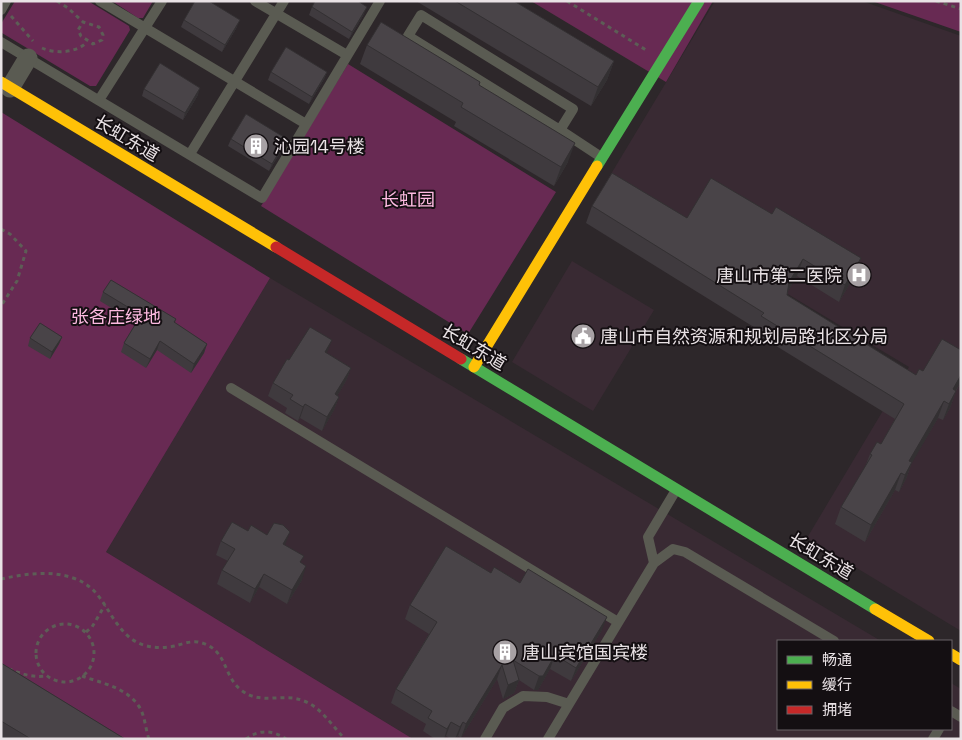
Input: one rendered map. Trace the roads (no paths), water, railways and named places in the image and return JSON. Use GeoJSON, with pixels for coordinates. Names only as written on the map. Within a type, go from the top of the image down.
{"type":"FeatureCollection","features":[{"type":"Feature","properties":{"kind":"street"},"geometry":{"type":"LineString","coordinates":[[474,367],[699,1]]}},
{"type":"Feature","properties":{"kind":"street"},"geometry":{"type":"LineString","coordinates":[[6,85],[28,58]]}},
{"type":"Feature","properties":{"kind":"street","name":"长虹东道"},"geometry":{"type":"LineString","coordinates":[[6,85],[927,640]]}},
{"type":"Feature","properties":{"kind":"lane"},"geometry":{"type":"LineString","coordinates":[[6,1],[6,13]]}},
{"type":"Feature","properties":{"kind":"lane"},"geometry":{"type":"LineString","coordinates":[[100,1],[306,124]]}},
{"type":"Feature","properties":{"kind":"lane"},"geometry":{"type":"LineString","coordinates":[[99,100],[162,1]]}},
{"type":"Feature","properties":{"kind":"lane"},"geometry":{"type":"LineString","coordinates":[[254,1],[347,56]]}},
{"type":"Feature","properties":{"kind":"lane"},"geometry":{"type":"LineString","coordinates":[[190,154],[284,1]]}},
{"type":"Feature","properties":{"kind":"lane"},"geometry":{"type":"LineString","coordinates":[[1,42],[262,198],[380,1]]}},
{"type":"Feature","properties":{"kind":"lane"},"geometry":{"type":"LineString","coordinates":[[560,130],[573,109],[421,15],[408,36],[602,158]]}},
{"type":"Feature","properties":{"kind":"lane"},"geometry":{"type":"LineString","coordinates":[[231,388],[618,622]]}},
{"type":"Feature","properties":{"kind":"lane"},"geometry":{"type":"LineString","coordinates":[[654,563],[648,536],[676,489]]}},
{"type":"Feature","properties":{"kind":"lane"},"geometry":{"type":"LineString","coordinates":[[548,739],[654,563],[674,549],[685,552],[832,640]]}},
{"type":"Feature","properties":{"kind":"lane"},"geometry":{"type":"LineString","coordinates":[[484,739],[503,708],[523,696],[547,698],[569,704]]}},
{"type":"Feature","properties":{"kind":"place","name":"沁园14号楼"},"geometry":{"type":"Point","coordinates":[256,146]}},
{"type":"Feature","properties":{"kind":"place","name":"唐山市第二医院"},"geometry":{"type":"Point","coordinates":[859,275]}},
{"type":"Feature","properties":{"kind":"place","name":"唐山市自然资源和规划局路北区分局"},"geometry":{"type":"Point","coordinates":[583,336]}},
{"type":"Feature","properties":{"kind":"place","name":"唐山宾馆国宾楼"},"geometry":{"type":"Point","coordinates":[505,652]}},
{"type":"Feature","properties":{"kind":"park label","name":"长虹园"},"geometry":{"type":"Point","coordinates":[408,199]}},
{"type":"Feature","properties":{"kind":"park label","name":"张各庄绿地"},"geometry":{"type":"Point","coordinates":[116,316]}}]}
